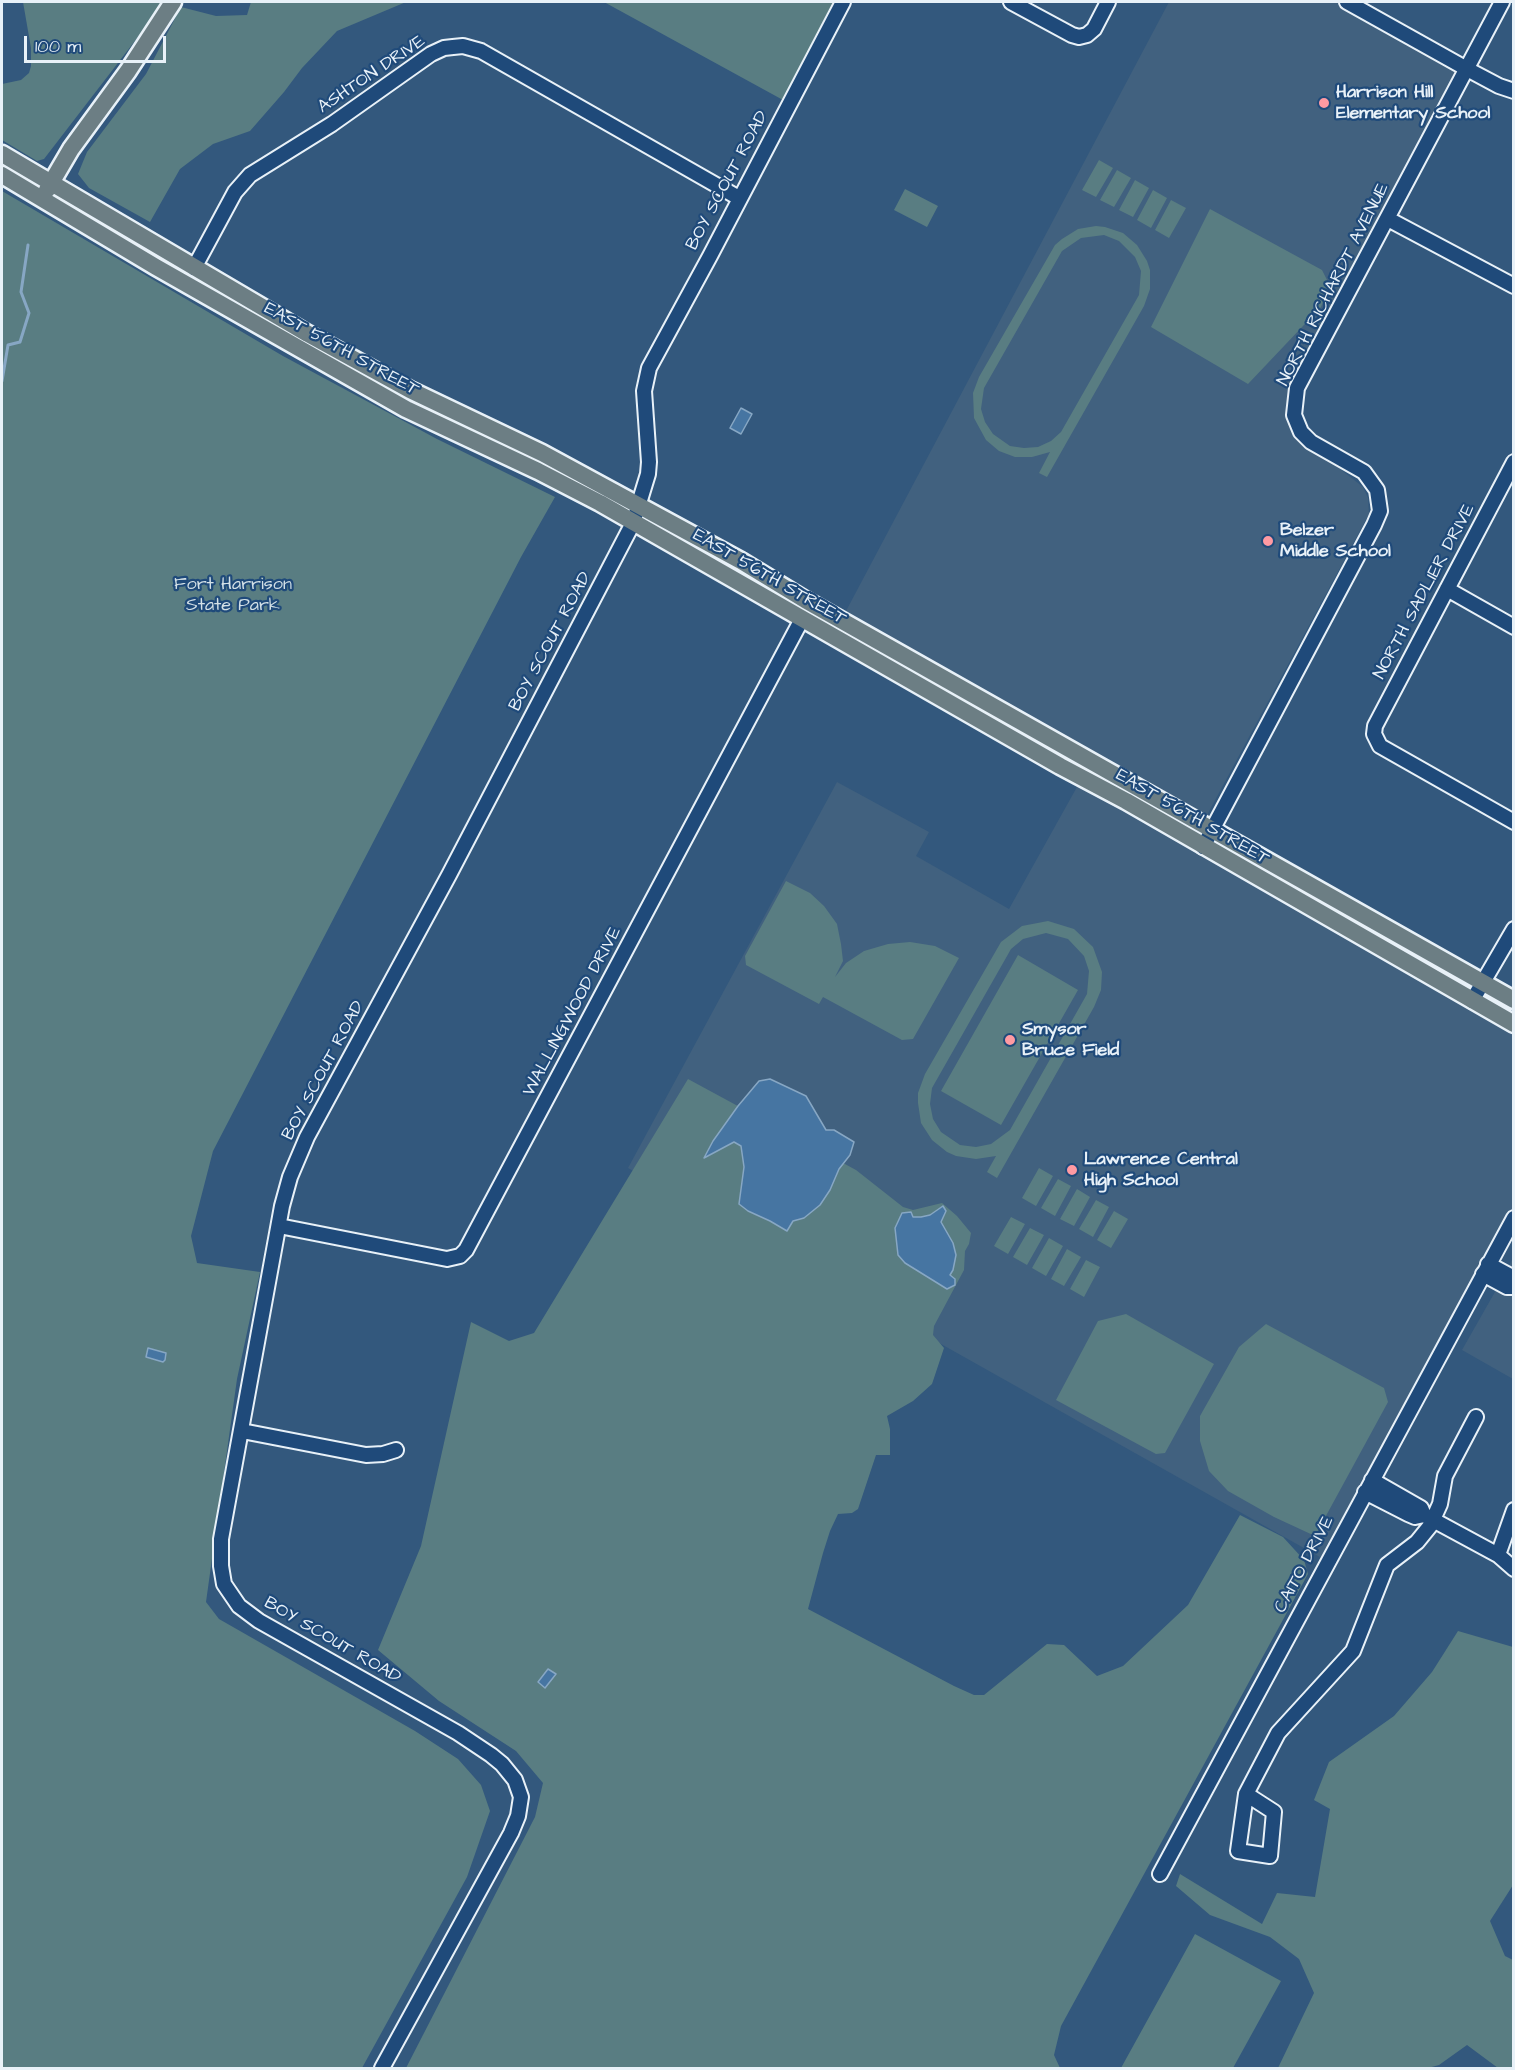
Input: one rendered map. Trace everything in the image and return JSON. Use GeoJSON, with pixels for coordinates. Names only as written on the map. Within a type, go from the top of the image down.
{"type":"FeatureCollection","features":[{"type":"Feature","properties":{"kind":"main road"},"geometry":{"type":"LineString","coordinates":[[42,199],[71,149],[134,62],[173,2]]}},
{"type":"Feature","properties":{"kind":"main road","name":"EAST 56TH STREET"},"geometry":{"type":"LineString","coordinates":[[2,154],[194,268],[410,390],[542,453],[741,561],[1211,830],[1514,1000]]}},
{"type":"Feature","properties":{"kind":"main road","name":"EAST 56TH STREET"},"geometry":{"type":"LineString","coordinates":[[2,175],[156,267],[406,409],[600,503],[1514,1024]]}},
{"type":"Feature","properties":{"kind":"street","name":"BOY SCOUT ROAD"},"geometry":{"type":"LineString","coordinates":[[382,2068],[511,1833],[519,1810],[520,1791],[515,1780],[502,1764],[481,1748],[282,1635],[248,1613],[232,1598],[222,1576],[221,1539],[286,1189],[308,1137],[449,875],[633,523],[640,506],[649,468],[644,391],[649,368],[843,2]]}},
{"type":"Feature","properties":{"kind":"street"},"geometry":{"type":"LineString","coordinates":[[1011,2],[1072,35],[1083,36],[1094,29],[1108,2]]}},
{"type":"Feature","properties":{"kind":"street"},"geometry":{"type":"LineString","coordinates":[[1347,2],[1467,69],[1514,91]]}},
{"type":"Feature","properties":{"kind":"street","name":"NORTH RICHARDT AVENUE"},"geometry":{"type":"LineString","coordinates":[[1203,847],[1380,511],[1379,498],[1372,482],[1364,472],[1311,442],[1299,428],[1294,415],[1297,388],[1502,2]]}},
{"type":"Feature","properties":{"kind":"street","name":"ASHTON DRIVE"},"geometry":{"type":"LineString","coordinates":[[194,268],[235,192],[250,175],[358,107],[431,54],[444,48],[463,46],[481,51],[739,198]]}},
{"type":"Feature","properties":{"kind":"street"},"geometry":{"type":"LineString","coordinates":[[1388,219],[1514,286]]}},
{"type":"Feature","properties":{"kind":"street","name":"NORTH SADLIER DRIVE"},"geometry":{"type":"LineString","coordinates":[[1514,462],[1375,726],[1375,739],[1383,747],[1514,822]]}},
{"type":"Feature","properties":{"kind":"street"},"geometry":{"type":"LineString","coordinates":[[1447,589],[1514,627]]}},
{"type":"Feature","properties":{"kind":"street","name":"WALLINGWOOD DRIVE"},"geometry":{"type":"LineString","coordinates":[[279,1226],[447,1259],[460,1256],[466,1250],[802,619]]}},
{"type":"Feature","properties":{"kind":"street"},"geometry":{"type":"LineString","coordinates":[[932,693],[941,676]]}},
{"type":"Feature","properties":{"kind":"street"},"geometry":{"type":"LineString","coordinates":[[1472,1001],[1514,929]]}},
{"type":"Feature","properties":{"kind":"street","name":"CAITO DRIVE"},"geometry":{"type":"LineString","coordinates":[[1160,1874],[1514,1218]]}},
{"type":"Feature","properties":{"kind":"street"},"geometry":{"type":"LineString","coordinates":[[1486,1269],[1514,1278]]}},
{"type":"Feature","properties":{"kind":"street"},"geometry":{"type":"LineString","coordinates":[[1486,1269],[1507,1287],[1514,1287]]}},
{"type":"Feature","properties":{"kind":"street"},"geometry":{"type":"LineString","coordinates":[[1246,1794],[1278,1733],[1353,1651],[1387,1565],[1422,1537],[1429,1518],[1440,1504],[1445,1476],[1476,1417]]}},
{"type":"Feature","properties":{"kind":"street"},"geometry":{"type":"LineString","coordinates":[[242,1431],[366,1455],[396,1450]]}},
{"type":"Feature","properties":{"kind":"street"},"geometry":{"type":"LineString","coordinates":[[1368,1486],[1421,1508],[1429,1518],[1498,1555],[1514,1569]]}},
{"type":"Feature","properties":{"kind":"street"},"geometry":{"type":"LineString","coordinates":[[1498,1555],[1514,1510]]}},
{"type":"Feature","properties":{"kind":"shaded area"},"geometry":{"type":"Polygon","coordinates":[[[1169,2],[1339,2],[1453,65],[1461,72],[1294,384],[1307,443],[1363,487],[1368,498],[1369,514],[1206,817],[846,611],[1169,2]]]}},
{"type":"Feature","properties":{"kind":"shaded area"},"geometry":{"type":"Polygon","coordinates":[[[741,408],[752,414],[741,434],[730,428],[741,408]]]}},
{"type":"Feature","properties":{"kind":"shaded area","name":"Lawrence Central High School"},"geometry":{"type":"Polygon","coordinates":[[[1082,778],[1513,1023],[1513,1218],[1327,1561],[628,1168],[837,782],[929,832],[916,856],[1009,909],[1082,778]]]}},
{"type":"Feature","properties":{"kind":"shaded area"},"geometry":{"type":"Polygon","coordinates":[[[770,1079],[806,1096],[826,1130],[834,1130],[854,1142],[850,1155],[839,1169],[830,1190],[820,1205],[804,1218],[793,1221],[787,1231],[739,1204],[744,1167],[741,1146],[734,1142],[704,1158],[738,1106],[759,1081],[770,1079]]]}},
{"type":"Feature","properties":{"kind":"shaded area"},"geometry":{"type":"Polygon","coordinates":[[[943,1206],[946,1211],[941,1222],[953,1243],[956,1255],[950,1275],[955,1279],[955,1285],[947,1289],[905,1263],[898,1255],[895,1228],[902,1213],[911,1212],[913,1217],[921,1217],[930,1215],[943,1206]]]}},
{"type":"Feature","properties":{"kind":"shaded area"},"geometry":{"type":"Polygon","coordinates":[[[1513,1257],[1513,1379],[1462,1350],[1513,1257]]]}},
{"type":"Feature","properties":{"kind":"shaded area"},"geometry":{"type":"Polygon","coordinates":[[[148,1348],[166,1353],[165,1360],[163,1362],[146,1357],[148,1348]]]}},
{"type":"Feature","properties":{"kind":"shaded area"},"geometry":{"type":"Polygon","coordinates":[[[548,1669],[556,1674],[545,1688],[538,1682],[548,1669]]]}},
{"type":"Feature","properties":{"kind":"green space"},"geometry":{"type":"Polygon","coordinates":[[[23,2],[161,2],[151,20],[44,159],[37,161],[2,140],[2,84],[21,80],[29,73],[31,66],[31,48],[23,2]]]}},
{"type":"Feature","properties":{"kind":"green space"},"geometry":{"type":"Polygon","coordinates":[[[251,2],[406,2],[337,31],[302,68],[250,131],[213,144],[180,169],[150,222],[89,188],[78,174],[87,152],[146,74],[181,7],[216,16],[247,15],[251,2]]]}},
{"type":"Feature","properties":{"kind":"green space"},"geometry":{"type":"Polygon","coordinates":[[[604,2],[833,2],[783,100],[604,2]]]}},
{"type":"Feature","properties":{"kind":"green space"},"geometry":{"type":"Polygon","coordinates":[[[1099,160],[1113,168],[1096,197],[1082,190],[1099,160]]]}},
{"type":"Feature","properties":{"kind":"green space"},"geometry":{"type":"Polygon","coordinates":[[[1117,170],[1131,178],[1114,207],[1100,200],[1117,170]]]}},
{"type":"Feature","properties":{"kind":"green space"},"geometry":{"type":"Polygon","coordinates":[[[1135,180],[1149,188],[1133,217],[1119,210],[1135,180]]]}},
{"type":"Feature","properties":{"kind":"green space"},"geometry":{"type":"Polygon","coordinates":[[[905,189],[938,206],[927,227],[894,210],[905,189]]]}},
{"type":"Feature","properties":{"kind":"green space"},"geometry":{"type":"Polygon","coordinates":[[[1153,190],[1167,198],[1151,228],[1137,220],[1153,190]]]}},
{"type":"Feature","properties":{"kind":"green space","name":"Fort Harrison State Park"},"geometry":{"type":"Polygon","coordinates":[[[2,191],[283,356],[437,439],[555,497],[521,557],[213,1151],[191,1236],[197,1263],[260,1272],[237,1379],[206,1602],[219,1619],[415,1731],[458,1759],[481,1785],[490,1811],[467,1877],[362,2068],[2,2068],[2,191]]]}},
{"type":"Feature","properties":{"kind":"green space"},"geometry":{"type":"Polygon","coordinates":[[[1171,200],[1186,208],[1169,238],[1155,230],[1171,200]]]}},
{"type":"Feature","properties":{"kind":"green space"},"geometry":{"type":"Polygon","coordinates":[[[1210,209],[1322,270],[1330,286],[1321,307],[1248,384],[1151,327],[1210,209]]]}},
{"type":"Feature","properties":{"kind":"green space"},"geometry":{"type":"Polygon","coordinates":[[[1096,226],[1123,233],[1137,245],[1147,261],[1150,270],[1150,289],[1144,306],[1047,477],[1039,473],[1050,452],[1032,457],[1015,457],[999,451],[986,440],[974,418],[973,393],[979,377],[1055,245],[1078,229],[1096,226]],[[1104,235],[1081,238],[1062,251],[984,388],[981,409],[985,422],[993,434],[1010,446],[1038,447],[1051,441],[1061,432],[1139,295],[1141,271],[1135,257],[1119,241],[1104,235]]]}},
{"type":"Feature","properties":{"kind":"green space"},"geometry":{"type":"Polygon","coordinates":[[[786,881],[810,893],[824,906],[837,924],[843,961],[835,977],[846,963],[864,951],[888,944],[910,942],[935,946],[959,958],[913,1039],[902,1040],[823,997],[819,1004],[746,965],[745,956],[786,881]]]}},
{"type":"Feature","properties":{"kind":"green space"},"geometry":{"type":"Polygon","coordinates":[[[1048,921],[1074,929],[1093,947],[1102,972],[1101,990],[1094,1007],[997,1178],[987,1172],[996,1156],[976,1159],[956,1156],[932,1140],[921,1123],[918,1093],[925,1074],[1001,942],[1022,926],[1048,921]],[[1046,933],[1023,939],[1011,949],[932,1088],[930,1104],[933,1119],[941,1132],[960,1145],[976,1147],[991,1144],[1010,1130],[1087,994],[1089,971],[1084,956],[1068,939],[1046,933]]]}},
{"type":"Feature","properties":{"kind":"green space","name":"Smysor Bruce Field"},"geometry":{"type":"Polygon","coordinates":[[[1018,955],[1078,990],[1001,1125],[941,1091],[1018,955]]]}},
{"type":"Feature","properties":{"kind":"green space"},"geometry":{"type":"Polygon","coordinates":[[[688,1079],[856,1170],[903,1207],[913,1210],[942,1203],[971,1233],[965,1251],[964,1270],[934,1326],[933,1335],[944,1348],[932,1384],[913,1401],[887,1416],[890,1429],[890,1455],[876,1455],[858,1509],[852,1513],[838,1514],[823,1553],[808,1609],[954,1686],[974,1695],[984,1695],[1047,1644],[1064,1645],[1097,1676],[1123,1666],[1188,1605],[1240,1515],[1283,1537],[1304,1560],[1308,1574],[1061,2026],[1054,2055],[1060,2068],[406,2068],[535,1817],[543,1783],[516,1751],[439,1701],[378,1650],[421,1546],[471,1322],[509,1341],[534,1333],[688,1079]]]}},
{"type":"Feature","properties":{"kind":"green space"},"geometry":{"type":"Polygon","coordinates":[[[1039,1168],[1053,1176],[1036,1206],[1022,1198],[1039,1168]]]}},
{"type":"Feature","properties":{"kind":"green space"},"geometry":{"type":"Polygon","coordinates":[[[1058,1179],[1071,1186],[1055,1216],[1041,1208],[1058,1179]]]}},
{"type":"Feature","properties":{"kind":"green space"},"geometry":{"type":"Polygon","coordinates":[[[1077,1189],[1090,1197],[1074,1226],[1060,1219],[1077,1189]]]}},
{"type":"Feature","properties":{"kind":"green space"},"geometry":{"type":"Polygon","coordinates":[[[1096,1200],[1109,1207],[1093,1237],[1079,1229],[1096,1200]]]}},
{"type":"Feature","properties":{"kind":"green space"},"geometry":{"type":"Polygon","coordinates":[[[1114,1211],[1128,1219],[1111,1248],[1097,1240],[1114,1211]]]}},
{"type":"Feature","properties":{"kind":"green space"},"geometry":{"type":"Polygon","coordinates":[[[1011,1217],[1025,1224],[1008,1254],[994,1246],[1011,1217]]]}},
{"type":"Feature","properties":{"kind":"green space"},"geometry":{"type":"Polygon","coordinates":[[[1030,1228],[1044,1235],[1027,1265],[1013,1257],[1030,1228]]]}},
{"type":"Feature","properties":{"kind":"green space"},"geometry":{"type":"Polygon","coordinates":[[[1049,1238],[1063,1246],[1046,1276],[1032,1268],[1049,1238]]]}},
{"type":"Feature","properties":{"kind":"green space"},"geometry":{"type":"Polygon","coordinates":[[[1067,1249],[1081,1257],[1064,1286],[1051,1279],[1067,1249]]]}},
{"type":"Feature","properties":{"kind":"green space"},"geometry":{"type":"Polygon","coordinates":[[[1086,1260],[1100,1267],[1084,1297],[1070,1289],[1086,1260]]]}},
{"type":"Feature","properties":{"kind":"green space"},"geometry":{"type":"Polygon","coordinates":[[[1126,1314],[1214,1364],[1165,1453],[1156,1454],[1056,1400],[1098,1321],[1126,1314]]]}},
{"type":"Feature","properties":{"kind":"green space"},"geometry":{"type":"Polygon","coordinates":[[[1266,1324],[1384,1388],[1388,1402],[1315,1536],[1274,1517],[1228,1491],[1209,1471],[1200,1441],[1200,1416],[1239,1347],[1266,1324]]]}},
{"type":"Feature","properties":{"kind":"green space"},"geometry":{"type":"Polygon","coordinates":[[[1458,1631],[1513,1647],[1513,1885],[1490,1921],[1505,1956],[1513,1960],[1513,2068],[1498,2068],[1467,2045],[1439,2065],[1428,2068],[1278,2068],[1314,1993],[1299,1959],[1270,1937],[1210,1915],[1176,1886],[1180,1874],[1262,1924],[1277,1893],[1315,1897],[1330,1809],[1314,1800],[1329,1762],[1394,1716],[1432,1672],[1458,1631]]]}},
{"type":"Feature","properties":{"kind":"green space"},"geometry":{"type":"Polygon","coordinates":[[[1195,1934],[1281,1981],[1233,2068],[1121,2068],[1195,1934]]]}},
{"type":"Feature","properties":{"kind":"waterway"},"geometry":{"type":"LineString","coordinates":[[2,381],[8,345],[20,342],[29,313],[21,292],[28,245]]}},
{"type":"Feature","properties":{"kind":"place","name":"Harrison Hill Elementary School"},"geometry":{"type":"Point","coordinates":[1324,103]}},
{"type":"Feature","properties":{"kind":"place","name":"Belzer Middle School"},"geometry":{"type":"Point","coordinates":[1268,541]}},
{"type":"Feature","properties":{"kind":"place","name":"Smysor Bruce Field"},"geometry":{"type":"Point","coordinates":[1010,1040]}},
{"type":"Feature","properties":{"kind":"place","name":"Lawrence Central High School"},"geometry":{"type":"Point","coordinates":[1072,1170]}}]}
